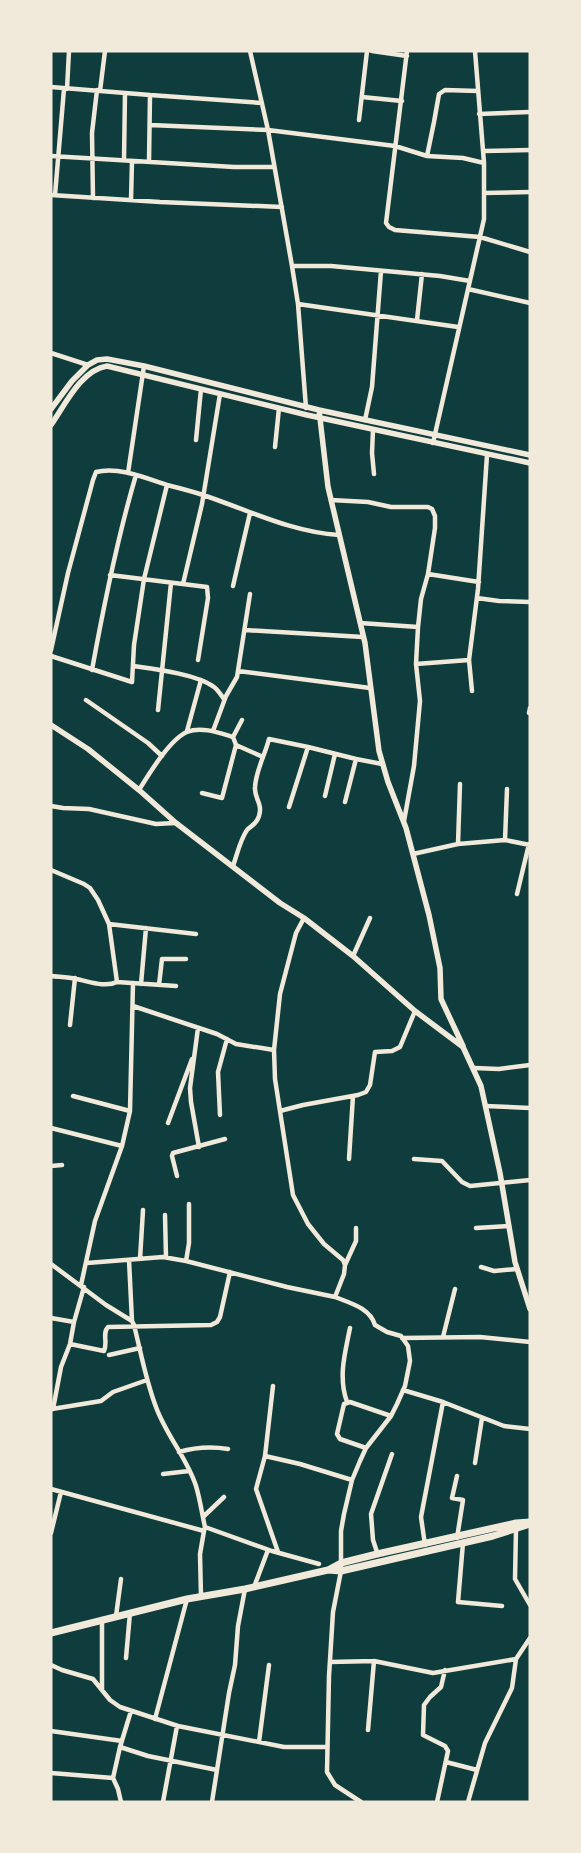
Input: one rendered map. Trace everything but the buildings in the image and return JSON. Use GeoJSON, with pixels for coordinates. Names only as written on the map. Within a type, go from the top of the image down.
{"type":"FeatureCollection","features":[{"type":"Feature","properties":{"kind":"main road"},"geometry":{"type":"LineString","coordinates":[[458,1541],[516,1523],[530,1523]]}},
{"type":"Feature","properties":{"kind":"main road"},"geometry":{"type":"LineString","coordinates":[[52,1630],[187,1599],[245,1589],[378,1558],[516,1530],[530,1523]]}},
{"type":"Feature","properties":{"kind":"street"},"geometry":{"type":"LineString","coordinates":[[69,51],[59,157],[53,195],[282,207]]}},
{"type":"Feature","properties":{"kind":"street"},"geometry":{"type":"LineString","coordinates":[[93,198],[92,133],[105,51]]}},
{"type":"Feature","properties":{"kind":"street"},"geometry":{"type":"LineString","coordinates":[[250,51],[268,130],[298,304],[307,414]]}},
{"type":"Feature","properties":{"kind":"street"},"geometry":{"type":"LineString","coordinates":[[359,120],[367,51]]}},
{"type":"Feature","properties":{"kind":"street"},"geometry":{"type":"LineString","coordinates":[[372,51],[407,53],[386,223],[388,227],[395,230],[480,237],[530,252]]}},
{"type":"Feature","properties":{"kind":"street"},"geometry":{"type":"LineString","coordinates":[[433,443],[484,219],[484,163],[475,51]]}},
{"type":"Feature","properties":{"kind":"street"},"geometry":{"type":"LineString","coordinates":[[51,87],[262,103]]}},
{"type":"Feature","properties":{"kind":"street"},"geometry":{"type":"LineString","coordinates":[[426,156],[439,94],[445,90],[478,90]]}},
{"type":"Feature","properties":{"kind":"street"},"geometry":{"type":"LineString","coordinates":[[124,160],[125,93]]}},
{"type":"Feature","properties":{"kind":"street"},"geometry":{"type":"LineString","coordinates":[[150,95],[150,162]]}},
{"type":"Feature","properties":{"kind":"street"},"geometry":{"type":"LineString","coordinates":[[362,97],[402,101]]}},
{"type":"Feature","properties":{"kind":"street"},"geometry":{"type":"LineString","coordinates":[[479,114],[530,112]]}},
{"type":"Feature","properties":{"kind":"street"},"geometry":{"type":"LineString","coordinates":[[150,125],[268,130],[395,146],[426,156],[463,158],[484,163]]}},
{"type":"Feature","properties":{"kind":"street"},"geometry":{"type":"LineString","coordinates":[[483,152],[530,150]]}},
{"type":"Feature","properties":{"kind":"street"},"geometry":{"type":"LineString","coordinates":[[51,156],[234,167],[274,166]]}},
{"type":"Feature","properties":{"kind":"street"},"geometry":{"type":"LineString","coordinates":[[131,200],[132,161]]}},
{"type":"Feature","properties":{"kind":"street"},"geometry":{"type":"LineString","coordinates":[[484,193],[530,192]]}},
{"type":"Feature","properties":{"kind":"street"},"geometry":{"type":"LineString","coordinates":[[292,266],[331,266],[422,274],[470,281]]}},
{"type":"Feature","properties":{"kind":"street"},"geometry":{"type":"LineString","coordinates":[[365,420],[372,387],[381,271]]}},
{"type":"Feature","properties":{"kind":"street"},"geometry":{"type":"LineString","coordinates":[[417,320],[422,274]]}},
{"type":"Feature","properties":{"kind":"street"},"geometry":{"type":"LineString","coordinates":[[468,288],[530,302]]}},
{"type":"Feature","properties":{"kind":"street"},"geometry":{"type":"LineString","coordinates":[[298,304],[458,327]]}},
{"type":"Feature","properties":{"kind":"street"},"geometry":{"type":"LineString","coordinates":[[51,353],[88,365]]}},
{"type":"Feature","properties":{"kind":"street"},"geometry":{"type":"LineString","coordinates":[[51,409],[88,365],[97,360],[107,359],[144,366],[319,410],[530,455]]}},
{"type":"Feature","properties":{"kind":"street"},"geometry":{"type":"LineString","coordinates":[[51,425],[78,386],[92,371],[99,367],[107,366],[320,418],[530,463]]}},
{"type":"Feature","properties":{"kind":"street"},"geometry":{"type":"LineString","coordinates":[[128,473],[144,366]]}},
{"type":"Feature","properties":{"kind":"street"},"geometry":{"type":"LineString","coordinates":[[72,382],[78,386]]}},
{"type":"Feature","properties":{"kind":"street"},"geometry":{"type":"LineString","coordinates":[[196,440],[202,389]]}},
{"type":"Feature","properties":{"kind":"street"},"geometry":{"type":"LineString","coordinates":[[183,584],[204,495],[220,394]]}},
{"type":"Feature","properties":{"kind":"street"},"geometry":{"type":"LineString","coordinates":[[275,447],[279,408]]}},
{"type":"Feature","properties":{"kind":"street"},"geometry":{"type":"LineString","coordinates":[[319,410],[331,500],[363,637],[382,764],[413,854],[440,968],[441,998],[474,1068],[480,1086],[502,1182],[517,1269],[530,1310]]}},
{"type":"Feature","properties":{"kind":"street"},"geometry":{"type":"LineString","coordinates":[[373,430],[372,453],[374,474]]}},
{"type":"Feature","properties":{"kind":"street"},"geometry":{"type":"LineString","coordinates":[[472,691],[469,660],[479,582],[487,455]]}},
{"type":"Feature","properties":{"kind":"street"},"geometry":{"type":"LineString","coordinates":[[51,650],[68,573],[96,472],[104,470],[136,475],[204,495],[250,513],[318,534],[339,535]]}},
{"type":"Feature","properties":{"kind":"street"},"geometry":{"type":"LineString","coordinates":[[92,670],[110,575],[136,475]]}},
{"type":"Feature","properties":{"kind":"street"},"geometry":{"type":"LineString","coordinates":[[51,656],[132,682],[134,645],[143,580],[167,485]]}},
{"type":"Feature","properties":{"kind":"street"},"geometry":{"type":"LineString","coordinates":[[331,500],[368,502],[391,506],[428,507],[432,509],[435,516],[428,574],[421,599],[418,627],[416,664],[420,701],[414,766],[403,822]]}},
{"type":"Feature","properties":{"kind":"street"},"geometry":{"type":"LineString","coordinates":[[233,586],[250,513]]}},
{"type":"Feature","properties":{"kind":"street"},"geometry":{"type":"LineString","coordinates":[[428,574],[479,582]]}},
{"type":"Feature","properties":{"kind":"street"},"geometry":{"type":"LineString","coordinates":[[110,575],[205,586],[208,589],[198,660]]}},
{"type":"Feature","properties":{"kind":"street"},"geometry":{"type":"LineString","coordinates":[[158,710],[172,583]]}},
{"type":"Feature","properties":{"kind":"street"},"geometry":{"type":"LineString","coordinates":[[213,731],[224,699],[236,680],[250,594]]}},
{"type":"Feature","properties":{"kind":"street"},"geometry":{"type":"LineString","coordinates":[[477,598],[530,602]]}},
{"type":"Feature","properties":{"kind":"street"},"geometry":{"type":"LineString","coordinates":[[360,623],[418,627]]}},
{"type":"Feature","properties":{"kind":"street"},"geometry":{"type":"LineString","coordinates":[[245,630],[363,637]]}},
{"type":"Feature","properties":{"kind":"street"},"geometry":{"type":"LineString","coordinates":[[416,664],[469,660]]}},
{"type":"Feature","properties":{"kind":"street"},"geometry":{"type":"LineString","coordinates":[[133,666],[163,670],[201,680],[214,687],[224,699]]}},
{"type":"Feature","properties":{"kind":"street"},"geometry":{"type":"LineString","coordinates":[[238,671],[370,688]]}},
{"type":"Feature","properties":{"kind":"street"},"geometry":{"type":"LineString","coordinates":[[139,790],[162,756],[187,731],[201,680]]}},
{"type":"Feature","properties":{"kind":"street"},"geometry":{"type":"LineString","coordinates":[[86,700],[148,743],[162,756]]}},
{"type":"Feature","properties":{"kind":"street"},"geometry":{"type":"LineString","coordinates":[[202,793],[222,798],[236,746],[233,737],[242,720]]}},
{"type":"Feature","properties":{"kind":"street"},"geometry":{"type":"LineString","coordinates":[[51,725],[88,750],[280,903],[304,918],[353,956],[415,1011],[464,1047]]}},
{"type":"Feature","properties":{"kind":"street"},"geometry":{"type":"LineString","coordinates":[[187,731],[213,731],[233,737]]}},
{"type":"Feature","properties":{"kind":"street"},"geometry":{"type":"LineString","coordinates":[[233,866],[238,849],[248,829],[255,826],[259,816],[260,805],[254,793],[255,784],[269,739],[308,746],[382,764]]}},
{"type":"Feature","properties":{"kind":"street"},"geometry":{"type":"LineString","coordinates":[[236,746],[263,756]]}},
{"type":"Feature","properties":{"kind":"street"},"geometry":{"type":"LineString","coordinates":[[289,807],[308,746]]}},
{"type":"Feature","properties":{"kind":"street"},"geometry":{"type":"LineString","coordinates":[[326,796],[336,754]]}},
{"type":"Feature","properties":{"kind":"street"},"geometry":{"type":"LineString","coordinates":[[345,802],[356,759]]}},
{"type":"Feature","properties":{"kind":"street"},"geometry":{"type":"LineString","coordinates":[[458,844],[460,784]]}},
{"type":"Feature","properties":{"kind":"street"},"geometry":{"type":"LineString","coordinates":[[505,840],[507,789]]}},
{"type":"Feature","properties":{"kind":"street"},"geometry":{"type":"LineString","coordinates":[[51,806],[89,809],[156,824],[176,822]]}},
{"type":"Feature","properties":{"kind":"street"},"geometry":{"type":"LineString","coordinates":[[413,854],[458,844],[505,840],[529,844],[517,894]]}},
{"type":"Feature","properties":{"kind":"street"},"geometry":{"type":"LineString","coordinates":[[51,870],[84,884],[90,888],[98,900],[110,924],[117,982]]}},
{"type":"Feature","properties":{"kind":"street"},"geometry":{"type":"LineString","coordinates":[[304,918],[296,933],[280,994],[274,1050],[275,1079],[294,1195],[308,1224],[324,1244],[343,1260],[345,1265]]}},
{"type":"Feature","properties":{"kind":"street"},"geometry":{"type":"LineString","coordinates":[[353,956],[370,918]]}},
{"type":"Feature","properties":{"kind":"street"},"geometry":{"type":"LineString","coordinates":[[110,924],[196,934]]}},
{"type":"Feature","properties":{"kind":"street"},"geometry":{"type":"LineString","coordinates":[[140,984],[146,928]]}},
{"type":"Feature","properties":{"kind":"street"},"geometry":{"type":"LineString","coordinates":[[158,985],[162,959],[186,958]]}},
{"type":"Feature","properties":{"kind":"street"},"geometry":{"type":"LineString","coordinates":[[51,976],[76,978],[91,983],[113,984],[117,982],[176,986]]}},
{"type":"Feature","properties":{"kind":"street"},"geometry":{"type":"LineString","coordinates":[[70,1025],[76,978]]}},
{"type":"Feature","properties":{"kind":"street"},"geometry":{"type":"LineString","coordinates":[[133,984],[130,1111],[122,1146],[99,1208],[70,1344],[61,1368],[52,1409],[101,1401],[113,1392],[147,1380]]}},
{"type":"Feature","properties":{"kind":"street"},"geometry":{"type":"LineString","coordinates":[[132,1006],[198,1028],[239,1045],[274,1050]]}},
{"type":"Feature","properties":{"kind":"street"},"geometry":{"type":"LineString","coordinates":[[280,1111],[366,1092],[370,1085],[375,1052],[392,1051],[400,1047],[415,1011]]}},
{"type":"Feature","properties":{"kind":"street"},"geometry":{"type":"LineString","coordinates":[[198,1028],[190,1096],[199,1147]]}},
{"type":"Feature","properties":{"kind":"street"},"geometry":{"type":"LineString","coordinates":[[220,1115],[218,1072],[227,1039]]}},
{"type":"Feature","properties":{"kind":"street"},"geometry":{"type":"LineString","coordinates":[[168,1123],[194,1055]]}},
{"type":"Feature","properties":{"kind":"street"},"geometry":{"type":"LineString","coordinates":[[474,1068],[499,1069],[530,1065]]}},
{"type":"Feature","properties":{"kind":"street"},"geometry":{"type":"LineString","coordinates":[[74,1096],[130,1111]]}},
{"type":"Feature","properties":{"kind":"street"},"geometry":{"type":"LineString","coordinates":[[348,1159],[353,1096]]}},
{"type":"Feature","properties":{"kind":"street"},"geometry":{"type":"LineString","coordinates":[[485,1106],[530,1108]]}},
{"type":"Feature","properties":{"kind":"street"},"geometry":{"type":"LineString","coordinates":[[51,1128],[122,1146]]}},
{"type":"Feature","properties":{"kind":"street"},"geometry":{"type":"LineString","coordinates":[[177,1176],[172,1154],[225,1139]]}},
{"type":"Feature","properties":{"kind":"street"},"geometry":{"type":"LineString","coordinates":[[414,1159],[442,1160],[462,1182],[470,1186],[530,1180]]}},
{"type":"Feature","properties":{"kind":"street"},"geometry":{"type":"LineString","coordinates":[[51,1166],[62,1166]]}},
{"type":"Feature","properties":{"kind":"street"},"geometry":{"type":"LineString","coordinates":[[186,1261],[189,1243],[189,1204]]}},
{"type":"Feature","properties":{"kind":"street"},"geometry":{"type":"LineString","coordinates":[[140,1259],[143,1210]]}},
{"type":"Feature","properties":{"kind":"street"},"geometry":{"type":"LineString","coordinates":[[165,1215],[166,1257]]}},
{"type":"Feature","properties":{"kind":"street"},"geometry":{"type":"LineString","coordinates":[[476,1228],[509,1226]]}},
{"type":"Feature","properties":{"kind":"street"},"geometry":{"type":"LineString","coordinates":[[335,1297],[344,1274],[345,1265],[356,1241],[356,1228]]}},
{"type":"Feature","properties":{"kind":"street"},"geometry":{"type":"LineString","coordinates":[[87,1263],[166,1257],[335,1297],[361,1308],[373,1319],[375,1325],[387,1332],[401,1336],[408,1346],[410,1361],[403,1390],[391,1416],[366,1448],[352,1480],[341,1531],[341,1567],[333,1612],[326,1772],[335,1785],[361,1802]]}},
{"type":"Feature","properties":{"kind":"street"},"geometry":{"type":"LineString","coordinates":[[129,1260],[133,1323],[147,1380],[156,1408],[168,1434],[196,1486],[203,1517],[204,1529],[200,1554],[201,1596]]}},
{"type":"Feature","properties":{"kind":"street"},"geometry":{"type":"LineString","coordinates":[[51,1264],[133,1323]]}},
{"type":"Feature","properties":{"kind":"street"},"geometry":{"type":"LineString","coordinates":[[481,1267],[494,1271],[517,1269]]}},
{"type":"Feature","properties":{"kind":"street"},"geometry":{"type":"LineString","coordinates":[[70,1344],[102,1352],[106,1347],[106,1328],[133,1323],[211,1325],[217,1322],[220,1317],[230,1272]]}},
{"type":"Feature","properties":{"kind":"street"},"geometry":{"type":"LineString","coordinates":[[443,1337],[455,1288]]}},
{"type":"Feature","properties":{"kind":"street"},"geometry":{"type":"LineString","coordinates":[[51,1318],[74,1322]]}},
{"type":"Feature","properties":{"kind":"street"},"geometry":{"type":"LineString","coordinates":[[347,1402],[341,1378],[350,1328]]}},
{"type":"Feature","properties":{"kind":"street"},"geometry":{"type":"LineString","coordinates":[[402,1338],[492,1337],[530,1342]]}},
{"type":"Feature","properties":{"kind":"street"},"geometry":{"type":"LineString","coordinates":[[109,1355],[140,1348]]}},
{"type":"Feature","properties":{"kind":"street"},"geometry":{"type":"LineString","coordinates":[[273,1386],[265,1456],[256,1485],[256,1492],[278,1552]]}},
{"type":"Feature","properties":{"kind":"street"},"geometry":{"type":"LineString","coordinates":[[403,1390],[442,1402],[504,1426],[530,1429]]}},
{"type":"Feature","properties":{"kind":"street"},"geometry":{"type":"LineString","coordinates":[[347,1402],[391,1416]]}},
{"type":"Feature","properties":{"kind":"street"},"geometry":{"type":"LineString","coordinates":[[347,1402],[343,1407],[336,1434],[340,1439],[366,1448]]}},
{"type":"Feature","properties":{"kind":"street"},"geometry":{"type":"LineString","coordinates":[[426,1548],[421,1518],[442,1402]]}},
{"type":"Feature","properties":{"kind":"street"},"geometry":{"type":"LineString","coordinates":[[475,1463],[482,1418]]}},
{"type":"Feature","properties":{"kind":"street"},"geometry":{"type":"LineString","coordinates":[[179,1452],[211,1446],[228,1449]]}},
{"type":"Feature","properties":{"kind":"street"},"geometry":{"type":"LineString","coordinates":[[378,1558],[373,1540],[371,1514],[392,1454]]}},
{"type":"Feature","properties":{"kind":"street"},"geometry":{"type":"LineString","coordinates":[[265,1456],[300,1464],[352,1480]]}},
{"type":"Feature","properties":{"kind":"street"},"geometry":{"type":"LineString","coordinates":[[164,1474],[189,1471]]}},
{"type":"Feature","properties":{"kind":"street"},"geometry":{"type":"LineString","coordinates":[[457,1476],[452,1498],[463,1500],[458,1541],[458,1602],[502,1606]]}},
{"type":"Feature","properties":{"kind":"street"},"geometry":{"type":"LineString","coordinates":[[51,1489],[204,1529],[319,1564]]}},
{"type":"Feature","properties":{"kind":"street"},"geometry":{"type":"LineString","coordinates":[[51,1533],[60,1492]]}},
{"type":"Feature","properties":{"kind":"street"},"geometry":{"type":"LineString","coordinates":[[203,1517],[224,1497]]}},
{"type":"Feature","properties":{"kind":"street"},"geometry":{"type":"LineString","coordinates":[[516,1530],[515,1580],[530,1605]]}},
{"type":"Feature","properties":{"kind":"street"},"geometry":{"type":"LineString","coordinates":[[254,1587],[268,1550]]}},
{"type":"Feature","properties":{"kind":"street"},"geometry":{"type":"LineString","coordinates":[[116,1616],[121,1579]]}},
{"type":"Feature","properties":{"kind":"street"},"geometry":{"type":"LineString","coordinates":[[212,1802],[235,1665],[238,1626],[245,1589]]}},
{"type":"Feature","properties":{"kind":"street"},"geometry":{"type":"LineString","coordinates":[[155,1719],[187,1599]]}},
{"type":"Feature","properties":{"kind":"street"},"geometry":{"type":"LineString","coordinates":[[126,1658],[130,1613]]}},
{"type":"Feature","properties":{"kind":"street"},"geometry":{"type":"LineString","coordinates":[[102,1619],[102,1690]]}},
{"type":"Feature","properties":{"kind":"street"},"geometry":{"type":"LineString","coordinates":[[468,1802],[485,1744],[512,1688],[516,1659],[530,1638]]}},
{"type":"Feature","properties":{"kind":"street"},"geometry":{"type":"LineString","coordinates":[[330,1662],[374,1661],[433,1673],[516,1659]]}},
{"type":"Feature","properties":{"kind":"street"},"geometry":{"type":"LineString","coordinates":[[368,1730],[374,1661]]}},
{"type":"Feature","properties":{"kind":"street"},"geometry":{"type":"LineString","coordinates":[[51,1665],[93,1679],[110,1700],[120,1707],[177,1726],[284,1747],[326,1747]]}},
{"type":"Feature","properties":{"kind":"street"},"geometry":{"type":"LineString","coordinates":[[260,1742],[269,1665]]}},
{"type":"Feature","properties":{"kind":"street"},"geometry":{"type":"LineString","coordinates":[[437,1802],[448,1754],[447,1749],[423,1735],[422,1728],[424,1705],[441,1686],[445,1670]]}},
{"type":"Feature","properties":{"kind":"street"},"geometry":{"type":"LineString","coordinates":[[121,1802],[113,1778],[131,1711]]}},
{"type":"Feature","properties":{"kind":"street"},"geometry":{"type":"LineString","coordinates":[[163,1802],[177,1726]]}},
{"type":"Feature","properties":{"kind":"street"},"geometry":{"type":"LineString","coordinates":[[51,1731],[122,1741]]}},
{"type":"Feature","properties":{"kind":"street"},"geometry":{"type":"LineString","coordinates":[[120,1747],[148,1756],[217,1770]]}},
{"type":"Feature","properties":{"kind":"street"},"geometry":{"type":"LineString","coordinates":[[446,1762],[477,1770]]}},
{"type":"Feature","properties":{"kind":"street"},"geometry":{"type":"LineString","coordinates":[[51,1773],[113,1778]]}}]}
